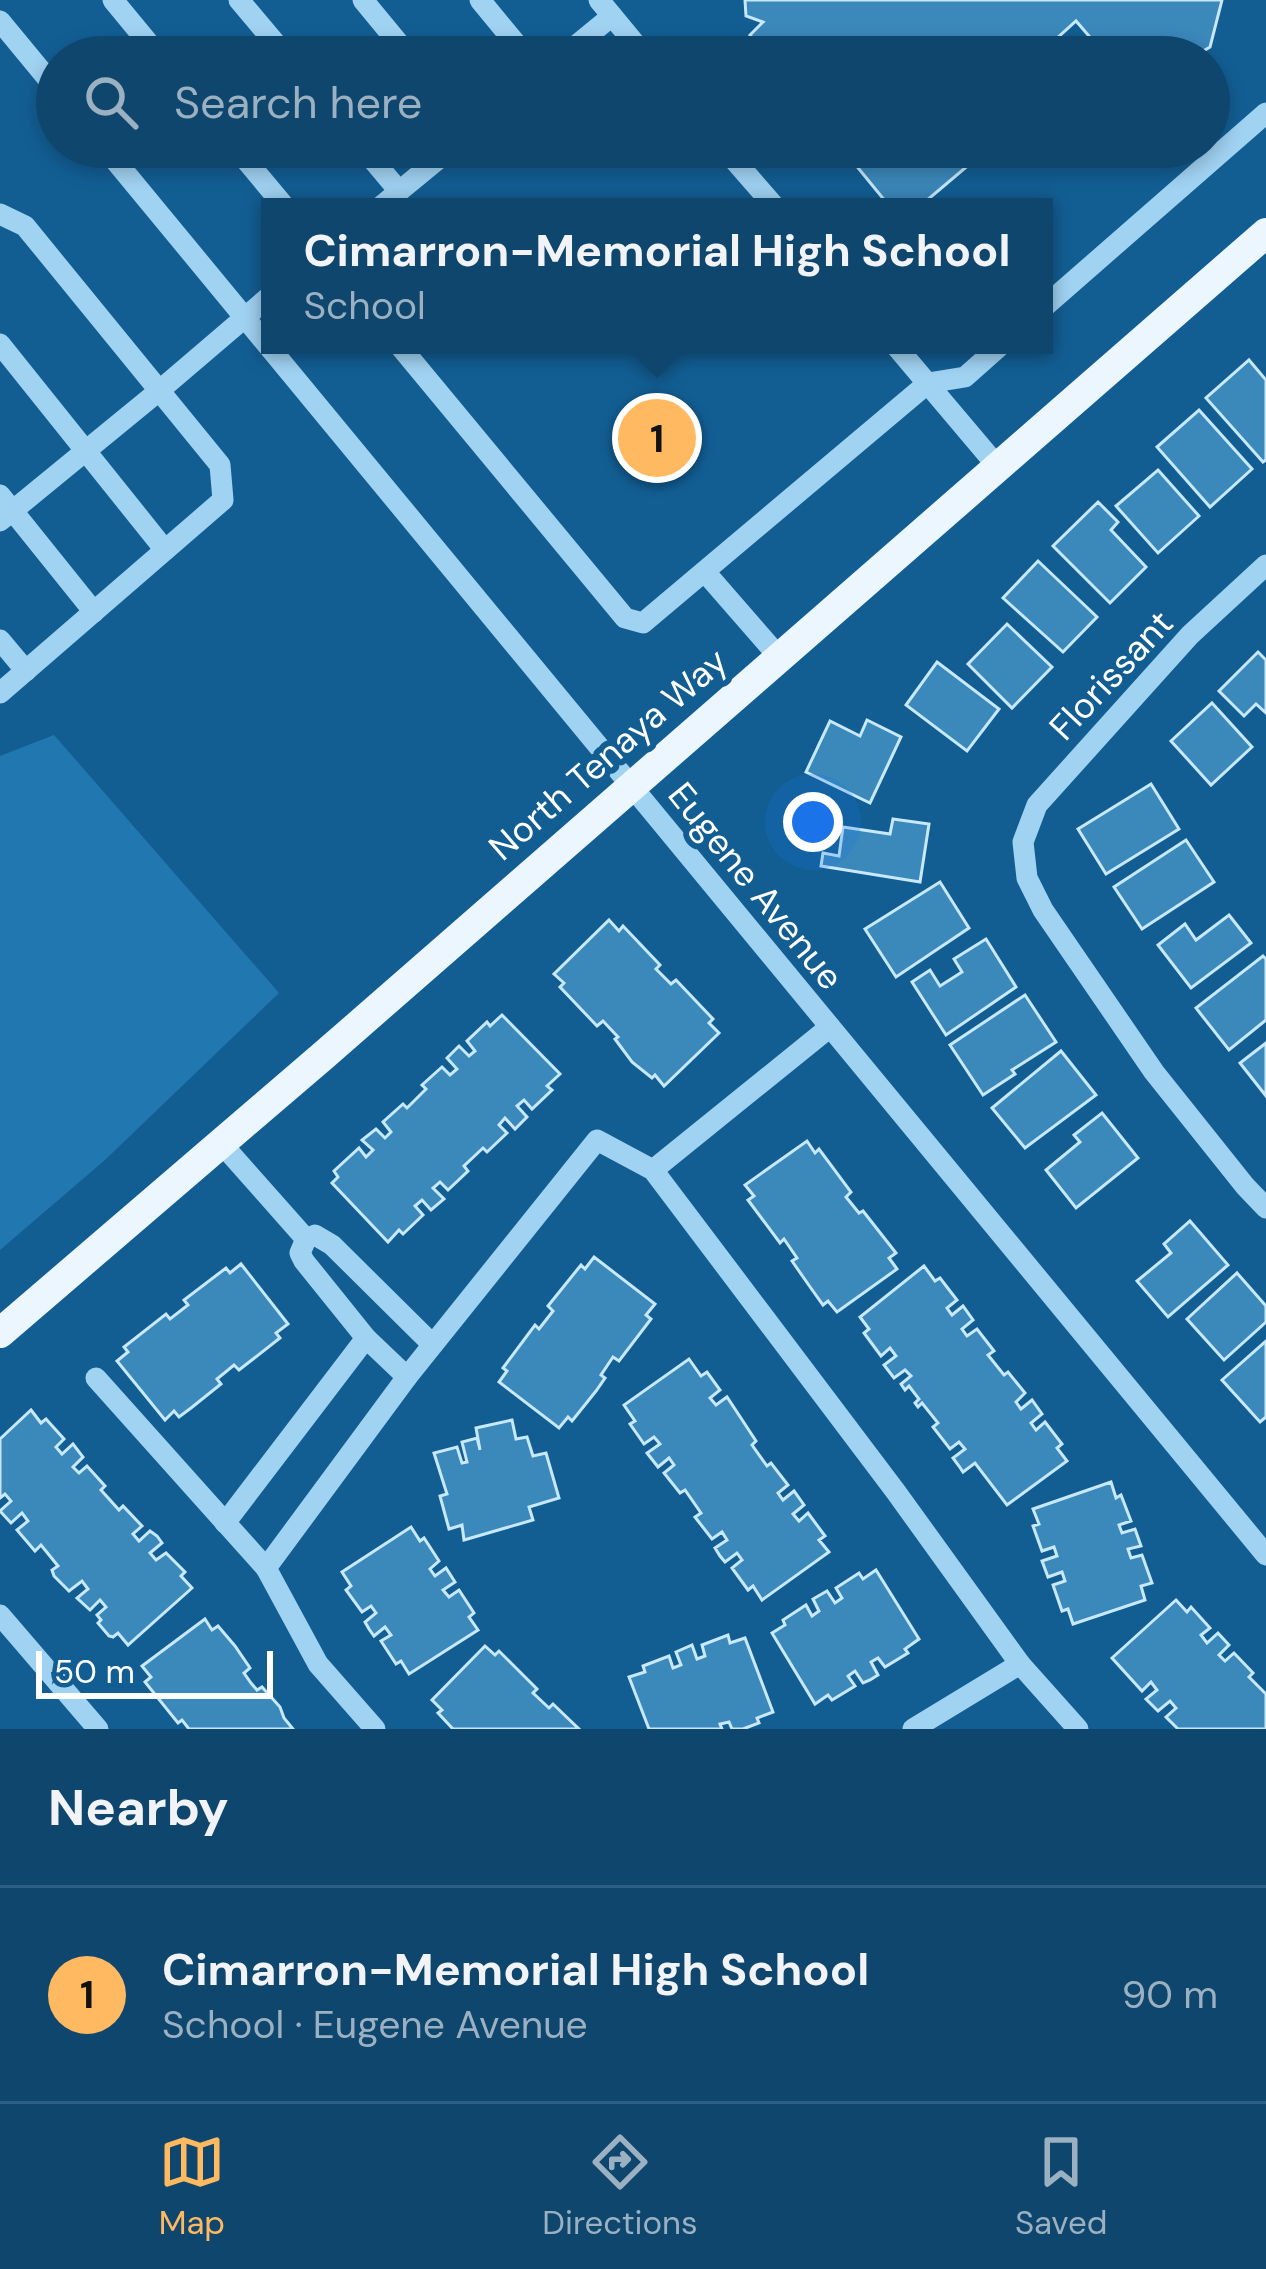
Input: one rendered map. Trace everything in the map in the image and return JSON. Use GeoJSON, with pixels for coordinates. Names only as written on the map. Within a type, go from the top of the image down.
{"type":"FeatureCollection","features":[{"type":"Feature","properties":{"kind":"main road","name":"North Tenaya Way"},"geometry":{"type":"LineString","coordinates":[[0,1333],[1266,233]]}},
{"type":"Feature","properties":{"kind":"street"},"geometry":{"type":"LineString","coordinates":[[113,0],[143,36]]}},
{"type":"Feature","properties":{"kind":"street"},"geometry":{"type":"LineString","coordinates":[[239,0],[269,36]]}},
{"type":"Feature","properties":{"kind":"street"},"geometry":{"type":"LineString","coordinates":[[363,0],[393,36]]}},
{"type":"Feature","properties":{"kind":"street"},"geometry":{"type":"LineString","coordinates":[[480,0],[510,36]]}},
{"type":"Feature","properties":{"kind":"street"},"geometry":{"type":"LineString","coordinates":[[580,36],[605,8],[628,36]]}},
{"type":"Feature","properties":{"kind":"street"},"geometry":{"type":"LineString","coordinates":[[0,21],[36,65]]}},
{"type":"Feature","properties":{"kind":"street"},"geometry":{"type":"LineString","coordinates":[[1230,145],[1266,113]]}},
{"type":"Feature","properties":{"kind":"street","name":"Eugene Avenue"},"geometry":{"type":"LineString","coordinates":[[121,168],[261,337]]}},
{"type":"Feature","properties":{"kind":"street"},"geometry":{"type":"LineString","coordinates":[[252,168],[278,198]]}},
{"type":"Feature","properties":{"kind":"street"},"geometry":{"type":"LineString","coordinates":[[380,168],[399,191]]}},
{"type":"Feature","properties":{"kind":"street"},"geometry":{"type":"LineString","coordinates":[[391,198],[427,168]]}},
{"type":"Feature","properties":{"kind":"street"},"geometry":{"type":"LineString","coordinates":[[742,168],[768,198]]}},
{"type":"Feature","properties":{"kind":"street"},"geometry":{"type":"LineString","coordinates":[[1053,300],[1203,168]]}},
{"type":"Feature","properties":{"kind":"street"},"geometry":{"type":"LineString","coordinates":[[0,214],[25,226],[220,465],[223,500],[0,693]]}},
{"type":"Feature","properties":{"kind":"street"},"geometry":{"type":"LineString","coordinates":[[94,612],[4,509],[86,451],[261,303]]}},
{"type":"Feature","properties":{"kind":"street"},"geometry":{"type":"LineString","coordinates":[[0,344],[165,550]]}},
{"type":"Feature","properties":{"kind":"street","name":"Eugene Avenue"},"geometry":{"type":"LineString","coordinates":[[275,354],[1266,1555]]}},
{"type":"Feature","properties":{"kind":"street"},"geometry":{"type":"LineString","coordinates":[[406,354],[625,618],[643,623],[928,383],[965,376],[991,354]]}},
{"type":"Feature","properties":{"kind":"street"},"geometry":{"type":"LineString","coordinates":[[903,354],[998,467]]}},
{"type":"Feature","properties":{"kind":"street","name":"Florissant"},"geometry":{"type":"LineString","coordinates":[[1266,566],[1190,635],[1037,805],[1024,842],[1027,878],[1042,910],[1154,1072],[1266,1208]]}},
{"type":"Feature","properties":{"kind":"street"},"geometry":{"type":"LineString","coordinates":[[705,572],[779,657]]}},
{"type":"Feature","properties":{"kind":"street"},"geometry":{"type":"LineString","coordinates":[[0,640],[26,671]]}},
{"type":"Feature","properties":{"kind":"street"},"geometry":{"type":"LineString","coordinates":[[653,1169],[830,1028]]}},
{"type":"Feature","properties":{"kind":"street"},"geometry":{"type":"LineString","coordinates":[[266,1568],[406,1376],[597,1140],[653,1169],[1020,1664],[1078,1729]]}},
{"type":"Feature","properties":{"kind":"street"},"geometry":{"type":"LineString","coordinates":[[221,1143],[306,1238]]}},
{"type":"Feature","properties":{"kind":"street"},"geometry":{"type":"LineString","coordinates":[[306,1238],[324,1238],[433,1344]]}},
{"type":"Feature","properties":{"kind":"street"},"geometry":{"type":"LineString","coordinates":[[306,1238],[301,1252],[304,1261],[323,1288],[406,1376]]}},
{"type":"Feature","properties":{"kind":"street"},"geometry":{"type":"LineString","coordinates":[[323,1288],[351,1264]]}},
{"type":"Feature","properties":{"kind":"street"},"geometry":{"type":"LineString","coordinates":[[225,1523],[366,1338]]}},
{"type":"Feature","properties":{"kind":"street"},"geometry":{"type":"LineString","coordinates":[[96,1378],[266,1568],[318,1664],[375,1729]]}},
{"type":"Feature","properties":{"kind":"street"},"geometry":{"type":"LineString","coordinates":[[0,1615],[98,1729]]}},
{"type":"Feature","properties":{"kind":"street"},"geometry":{"type":"LineString","coordinates":[[914,1729],[1020,1664]]}},
{"type":"Feature","properties":{"kind":"shaded area"},"geometry":{"type":"Polygon","coordinates":[[[54,735],[279,993],[105,1160],[0,1250],[0,756],[54,735]]]}},
{"type":"Feature","properties":{"kind":"building"},"geometry":{"type":"Polygon","coordinates":[[[745,0],[1222,0],[1213,36],[1089,36],[1076,21],[1060,36],[751,36],[763,22],[746,16],[745,0]]]}},
{"type":"Feature","properties":{"kind":"building"},"geometry":{"type":"Polygon","coordinates":[[[858,168],[965,168],[930,198],[883,198],[858,168]]]}},
{"type":"Feature","properties":{"kind":"building"},"geometry":{"type":"Polygon","coordinates":[[[1249,360],[1266,380],[1263,462],[1206,398],[1249,360]]]}},
{"type":"Feature","properties":{"kind":"building"},"geometry":{"type":"Polygon","coordinates":[[[1199,410],[1252,469],[1210,507],[1157,447],[1199,410]]]}},
{"type":"Feature","properties":{"kind":"building"},"geometry":{"type":"Polygon","coordinates":[[[1158,470],[1199,516],[1158,553],[1116,506],[1158,470]]]}},
{"type":"Feature","properties":{"kind":"building"},"geometry":{"type":"Polygon","coordinates":[[[1098,502],[1118,522],[1111,530],[1146,567],[1110,603],[1053,546],[1098,502]]]}},
{"type":"Feature","properties":{"kind":"building"},"geometry":{"type":"Polygon","coordinates":[[[1038,561],[1097,617],[1063,652],[1003,598],[1038,561]]]}},
{"type":"Feature","properties":{"kind":"building"},"geometry":{"type":"Polygon","coordinates":[[[1007,624],[1052,667],[1012,708],[968,664],[1007,624]]]}},
{"type":"Feature","properties":{"kind":"building"},"geometry":{"type":"Polygon","coordinates":[[[1258,652],[1266,660],[1266,713],[1256,704],[1244,716],[1219,691],[1258,652]]]}},
{"type":"Feature","properties":{"kind":"building"},"geometry":{"type":"Polygon","coordinates":[[[937,662],[999,709],[967,751],[906,705],[937,662]]]}},
{"type":"Feature","properties":{"kind":"building"},"geometry":{"type":"Polygon","coordinates":[[[1212,703],[1252,747],[1211,785],[1171,741],[1212,703]]]}},
{"type":"Feature","properties":{"kind":"building"},"geometry":{"type":"Polygon","coordinates":[[[867,720],[901,737],[870,803],[806,772],[830,721],[860,736],[867,720]]]}},
{"type":"Feature","properties":{"kind":"building"},"geometry":{"type":"Polygon","coordinates":[[[1151,784],[1179,829],[1106,874],[1078,829],[1151,784]]]}},
{"type":"Feature","properties":{"kind":"building"},"geometry":{"type":"Polygon","coordinates":[[[893,819],[929,824],[920,882],[821,866],[823,853],[839,856],[843,827],[890,834],[893,819]]]}},
{"type":"Feature","properties":{"kind":"building"},"geometry":{"type":"Polygon","coordinates":[[[1186,840],[1214,882],[1142,929],[1114,887],[1186,840]]]}},
{"type":"Feature","properties":{"kind":"building"},"geometry":{"type":"Polygon","coordinates":[[[940,882],[969,928],[896,977],[865,929],[940,882]]]}},
{"type":"Feature","properties":{"kind":"building"},"geometry":{"type":"Polygon","coordinates":[[[1229,915],[1251,943],[1191,988],[1158,945],[1185,924],[1196,940],[1229,915]]]}},
{"type":"Feature","properties":{"kind":"building"},"geometry":{"type":"Polygon","coordinates":[[[609,920],[619,931],[623,926],[660,965],[656,969],[671,984],[676,980],[713,1019],[709,1023],[719,1033],[664,1086],[632,1062],[618,1037],[603,1021],[597,1026],[560,987],[564,983],[554,974],[609,920]]]}},
{"type":"Feature","properties":{"kind":"building"},"geometry":{"type":"Polygon","coordinates":[[[986,939],[1016,987],[946,1035],[912,982],[930,970],[940,986],[962,972],[954,959],[986,939]]]}},
{"type":"Feature","properties":{"kind":"building"},"geometry":{"type":"Polygon","coordinates":[[[1263,956],[1266,1020],[1229,1050],[1196,1008],[1263,956]]]}},
{"type":"Feature","properties":{"kind":"building"},"geometry":{"type":"Polygon","coordinates":[[[1025,995],[1056,1042],[983,1095],[950,1045],[1025,995]]]}},
{"type":"Feature","properties":{"kind":"building"},"geometry":{"type":"Polygon","coordinates":[[[502,1015],[560,1074],[547,1086],[552,1090],[532,1109],[524,1100],[517,1106],[527,1117],[515,1129],[505,1118],[499,1125],[507,1133],[464,1166],[468,1171],[448,1190],[440,1182],[433,1188],[444,1199],[431,1210],[422,1200],[415,1206],[423,1215],[388,1242],[332,1183],[338,1177],[334,1171],[359,1148],[366,1157],[373,1150],[362,1140],[376,1129],[385,1138],[391,1132],[383,1122],[403,1104],[407,1108],[442,1067],[450,1075],[457,1069],[447,1058],[459,1046],[469,1056],[475,1051],[467,1041],[502,1015]]]}},
{"type":"Feature","properties":{"kind":"building"},"geometry":{"type":"Polygon","coordinates":[[[1266,1043],[1266,1096],[1240,1063],[1266,1043]]]}},
{"type":"Feature","properties":{"kind":"building"},"geometry":{"type":"Polygon","coordinates":[[[1061,1051],[1096,1095],[1025,1148],[992,1108],[1061,1051]]]}},
{"type":"Feature","properties":{"kind":"building"},"geometry":{"type":"Polygon","coordinates":[[[1102,1113],[1138,1158],[1076,1208],[1046,1170],[1080,1142],[1074,1135],[1102,1113]]]}},
{"type":"Feature","properties":{"kind":"building"},"geometry":{"type":"Polygon","coordinates":[[[807,1141],[815,1153],[819,1149],[851,1192],[846,1197],[896,1253],[889,1258],[897,1269],[837,1312],[828,1301],[823,1305],[792,1261],[797,1258],[784,1239],[780,1243],[748,1200],[754,1196],[745,1185],[807,1141]]]}},
{"type":"Feature","properties":{"kind":"building"},"geometry":{"type":"Polygon","coordinates":[[[1190,1221],[1228,1265],[1168,1317],[1137,1281],[1171,1253],[1164,1244],[1190,1221]]]}},
{"type":"Feature","properties":{"kind":"building"},"geometry":{"type":"Polygon","coordinates":[[[594,1257],[655,1304],[646,1315],[651,1319],[619,1361],[613,1357],[596,1391],[572,1421],[568,1417],[559,1428],[499,1382],[507,1371],[503,1368],[535,1325],[539,1329],[553,1311],[548,1306],[581,1265],[585,1269],[594,1257]]]}},
{"type":"Feature","properties":{"kind":"building"},"geometry":{"type":"Polygon","coordinates":[[[241,1264],[288,1324],[276,1333],[280,1338],[239,1370],[234,1365],[217,1379],[221,1384],[191,1408],[179,1417],[174,1411],[165,1420],[117,1361],[128,1352],[124,1347],[166,1314],[170,1319],[188,1305],[184,1300],[226,1268],[230,1273],[241,1264]]]}},
{"type":"Feature","properties":{"kind":"building"},"geometry":{"type":"Polygon","coordinates":[[[924,1266],[957,1300],[947,1308],[952,1315],[963,1306],[973,1320],[962,1329],[967,1336],[977,1329],[994,1351],[988,1355],[1025,1393],[1016,1402],[1021,1409],[1032,1400],[1042,1414],[1031,1423],[1036,1430],[1045,1422],[1062,1444],[1057,1448],[1067,1461],[1007,1505],[975,1463],[963,1472],[953,1458],[965,1449],[959,1442],[950,1449],[933,1427],[938,1423],[922,1403],[918,1407],[919,1399],[909,1386],[905,1390],[901,1384],[911,1376],[905,1370],[894,1378],[884,1365],[896,1356],[890,1348],[881,1356],[864,1333],[869,1329],[860,1317],[924,1266]]]}},
{"type":"Feature","properties":{"kind":"building"},"geometry":{"type":"Polygon","coordinates":[[[1237,1273],[1266,1306],[1266,1322],[1224,1360],[1187,1319],[1237,1273]]]}},
{"type":"Feature","properties":{"kind":"building"},"geometry":{"type":"Polygon","coordinates":[[[1266,1341],[1266,1417],[1260,1422],[1222,1380],[1266,1341]]]}},
{"type":"Feature","properties":{"kind":"building"},"geometry":{"type":"Polygon","coordinates":[[[689,1359],[720,1390],[710,1398],[716,1405],[727,1397],[756,1441],[752,1445],[788,1485],[778,1493],[783,1500],[794,1491],[804,1505],[793,1514],[799,1521],[808,1513],[825,1536],[819,1540],[829,1552],[762,1600],[732,1568],[742,1560],[737,1553],[725,1562],[715,1548],[727,1540],[722,1532],[712,1539],[695,1517],[701,1513],[685,1490],[680,1493],[664,1473],[674,1465],[669,1458],[658,1467],[647,1453],[660,1444],[654,1437],[644,1444],[624,1405],[689,1359]]]}},
{"type":"Feature","properties":{"kind":"building"},"geometry":{"type":"Polygon","coordinates":[[[31,1410],[64,1439],[56,1447],[62,1454],[73,1444],[83,1457],[73,1467],[79,1473],[87,1466],[119,1510],[123,1506],[142,1526],[133,1534],[139,1541],[150,1531],[157,1536],[162,1543],[150,1553],[156,1560],[166,1553],[185,1572],[181,1576],[192,1588],[128,1645],[118,1633],[109,1636],[98,1623],[97,1615],[106,1607],[100,1600],[90,1610],[77,1598],[88,1589],[82,1581],[69,1591],[54,1576],[52,1570],[58,1566],[41,1545],[35,1551],[17,1530],[28,1521],[22,1513],[11,1523],[0,1511],[11,1501],[5,1494],[0,1498],[0,1439],[31,1410]]]}},
{"type":"Feature","properties":{"kind":"building"},"geometry":{"type":"Polygon","coordinates":[[[512,1420],[516,1439],[527,1437],[533,1456],[546,1453],[559,1498],[529,1507],[533,1520],[464,1540],[462,1525],[449,1529],[440,1496],[447,1494],[434,1453],[457,1447],[462,1463],[467,1462],[462,1442],[477,1438],[480,1450],[476,1428],[512,1420]]]}},
{"type":"Feature","properties":{"kind":"building"},"geometry":{"type":"Polygon","coordinates":[[[1111,1482],[1131,1521],[1119,1525],[1122,1533],[1135,1529],[1141,1546],[1128,1549],[1131,1558],[1142,1555],[1152,1583],[1141,1586],[1145,1600],[1073,1624],[1068,1609],[1062,1611],[1053,1585],[1065,1581],[1062,1572],[1048,1577],[1042,1561],[1057,1556],[1054,1547],[1042,1551],[1033,1509],[1111,1482]]]}},
{"type":"Feature","properties":{"kind":"building"},"geometry":{"type":"Polygon","coordinates":[[[411,1527],[439,1561],[430,1569],[435,1576],[446,1568],[455,1582],[443,1590],[449,1597],[459,1590],[474,1613],[469,1617],[478,1630],[409,1674],[381,1641],[391,1635],[385,1627],[374,1636],[369,1629],[365,1622],[376,1613],[371,1606],[362,1612],[346,1590],[351,1586],[342,1572],[411,1527]]]}},
{"type":"Feature","properties":{"kind":"building"},"geometry":{"type":"Polygon","coordinates":[[[876,1570],[919,1639],[905,1649],[908,1653],[885,1667],[878,1658],[871,1662],[878,1675],[863,1683],[855,1671],[848,1676],[855,1686],[815,1704],[772,1633],[806,1605],[812,1616],[819,1611],[813,1599],[827,1591],[835,1603],[842,1598],[836,1588],[859,1573],[863,1579],[876,1570]]]}},
{"type":"Feature","properties":{"kind":"building"},"geometry":{"type":"Polygon","coordinates":[[[1176,1600],[1187,1612],[1191,1607],[1210,1628],[1201,1635],[1207,1643],[1218,1633],[1229,1645],[1219,1655],[1225,1661],[1234,1653],[1253,1673],[1249,1677],[1266,1694],[1266,1729],[1178,1729],[1166,1717],[1176,1708],[1170,1701],[1158,1711],[1146,1699],[1157,1690],[1151,1682],[1142,1691],[1112,1658],[1176,1600]]]}},
{"type":"Feature","properties":{"kind":"building"},"geometry":{"type":"Polygon","coordinates":[[[205,1619],[235,1646],[250,1668],[244,1673],[280,1707],[293,1729],[189,1729],[182,1720],[178,1723],[145,1682],[151,1677],[142,1666],[205,1619]]]}},
{"type":"Feature","properties":{"kind":"building"},"geometry":{"type":"Polygon","coordinates":[[[728,1635],[730,1643],[745,1638],[773,1712],[743,1729],[732,1729],[729,1722],[720,1724],[722,1729],[649,1729],[629,1677],[669,1656],[673,1668],[681,1665],[676,1652],[692,1645],[697,1659],[705,1656],[702,1645],[728,1635]]]}},
{"type":"Feature","properties":{"kind":"building"},"geometry":{"type":"Polygon","coordinates":[[[485,1646],[495,1655],[499,1651],[537,1689],[533,1693],[549,1708],[553,1704],[579,1729],[453,1729],[432,1700],[485,1646]]]}},
{"type":"Feature","properties":{"kind":"place","name":"Cimarron-Memorial High School"},"geometry":{"type":"Point","coordinates":[657,438]}}]}
